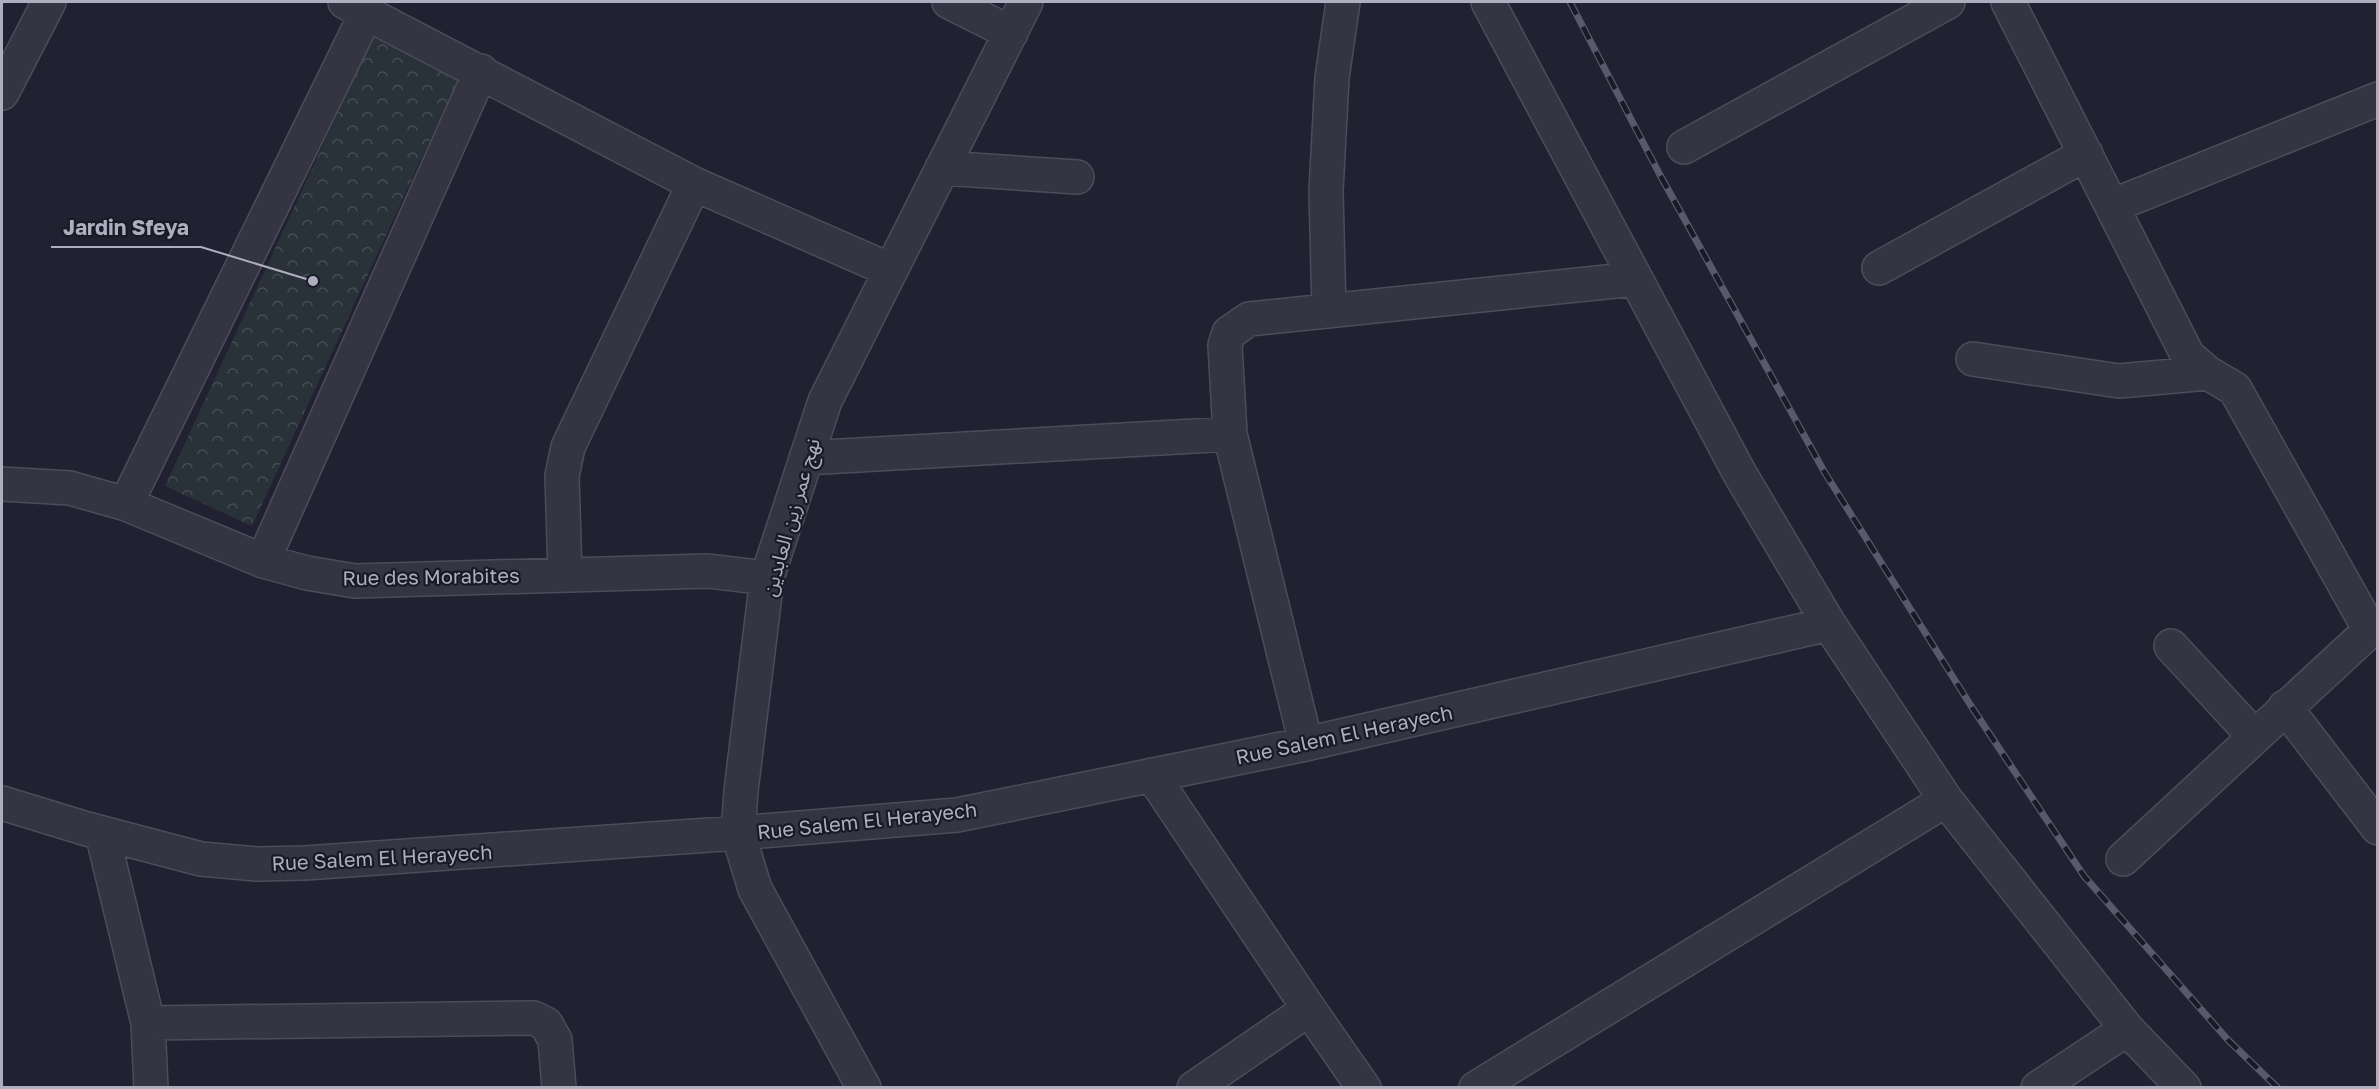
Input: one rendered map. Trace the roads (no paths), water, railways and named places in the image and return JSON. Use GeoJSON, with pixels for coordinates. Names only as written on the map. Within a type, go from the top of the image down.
{"type":"FeatureCollection","features":[{"type":"Feature","properties":{"kind":"street"},"geometry":{"type":"LineString","coordinates":[[2,93],[49,2]]}},
{"type":"Feature","properties":{"kind":"street"},"geometry":{"type":"LineString","coordinates":[[949,2],[1011,33]]}},
{"type":"Feature","properties":{"kind":"street","name":"نهج عمر زين العابدين"},"geometry":{"type":"LineString","coordinates":[[864,1088],[755,889],[738,833],[767,578],[825,402],[1026,2]]}},
{"type":"Feature","properties":{"kind":"street"},"geometry":{"type":"LineString","coordinates":[[1329,311],[1326,191],[1332,78],[1343,2]]}},
{"type":"Feature","properties":{"kind":"street"},"geometry":{"type":"LineString","coordinates":[[1488,2],[1740,474],[1829,624],[1946,800],[2127,1029],[2184,1088]]}},
{"type":"Feature","properties":{"kind":"street"},"geometry":{"type":"LineString","coordinates":[[1684,147],[1948,2]]}},
{"type":"Feature","properties":{"kind":"street"},"geometry":{"type":"LineString","coordinates":[[2008,2],[2188,356],[2208,373],[2235,389],[2374,627],[2123,859]]}},
{"type":"Feature","properties":{"kind":"street"},"geometry":{"type":"LineString","coordinates":[[126,504],[356,7],[694,184],[890,270]]}},
{"type":"Feature","properties":{"kind":"street"},"geometry":{"type":"LineString","coordinates":[[262,561],[481,71]]}},
{"type":"Feature","properties":{"kind":"street"},"geometry":{"type":"LineString","coordinates":[[2112,206],[2378,99]]}},
{"type":"Feature","properties":{"kind":"street"},"geometry":{"type":"LineString","coordinates":[[1879,268],[2086,154]]}},
{"type":"Feature","properties":{"kind":"street"},"geometry":{"type":"LineString","coordinates":[[942,168],[1077,177]]}},
{"type":"Feature","properties":{"kind":"street"},"geometry":{"type":"LineString","coordinates":[[565,574],[562,476],[568,447],[694,184]]}},
{"type":"Feature","properties":{"kind":"street"},"geometry":{"type":"LineString","coordinates":[[1306,744],[1230,434],[1225,345],[1229,333],[1249,319],[1635,279]]}},
{"type":"Feature","properties":{"kind":"street"},"geometry":{"type":"LineString","coordinates":[[1973,359],[2119,381],[2208,373]]}},
{"type":"Feature","properties":{"kind":"street"},"geometry":{"type":"LineString","coordinates":[[806,458],[1230,434]]}},
{"type":"Feature","properties":{"kind":"street","name":"Rue des Morabites"},"geometry":{"type":"LineString","coordinates":[[2,484],[70,488],[126,504],[262,561],[307,573],[355,581],[708,571],[767,578]]}},
{"type":"Feature","properties":{"kind":"street","name":"Rue Salem El Herayech"},"geometry":{"type":"LineString","coordinates":[[2,802],[102,833],[201,859],[257,864],[317,862],[738,833],[957,815],[1306,744],[1829,624]]}},
{"type":"Feature","properties":{"kind":"street"},"geometry":{"type":"LineString","coordinates":[[2171,646],[2254,736]]}},
{"type":"Feature","properties":{"kind":"street"},"geometry":{"type":"LineString","coordinates":[[2285,707],[2378,828]]}},
{"type":"Feature","properties":{"kind":"street"},"geometry":{"type":"LineString","coordinates":[[1152,775],[1364,1088]]}},
{"type":"Feature","properties":{"kind":"street"},"geometry":{"type":"LineString","coordinates":[[1476,1088],[1946,800]]}},
{"type":"Feature","properties":{"kind":"street"},"geometry":{"type":"LineString","coordinates":[[102,833],[148,1023],[151,1088]]}},
{"type":"Feature","properties":{"kind":"street"},"geometry":{"type":"LineString","coordinates":[[1194,1088],[1309,1009]]}},
{"type":"Feature","properties":{"kind":"street"},"geometry":{"type":"LineString","coordinates":[[148,1023],[534,1018],[546,1024],[555,1040],[559,1088]]}},
{"type":"Feature","properties":{"kind":"street"},"geometry":{"type":"LineString","coordinates":[[2038,1088],[2127,1029]]}},
{"type":"Feature","properties":{"kind":"railway"},"geometry":{"type":"LineString","coordinates":[[1570,2],[1660,175],[1825,473],[1973,709],[2084,876],[2228,1040],[2278,1088]]}},
{"type":"Feature","properties":{"kind":"place","name":"Jardin Sfeya"},"geometry":{"type":"Point","coordinates":[313,281]}}]}
